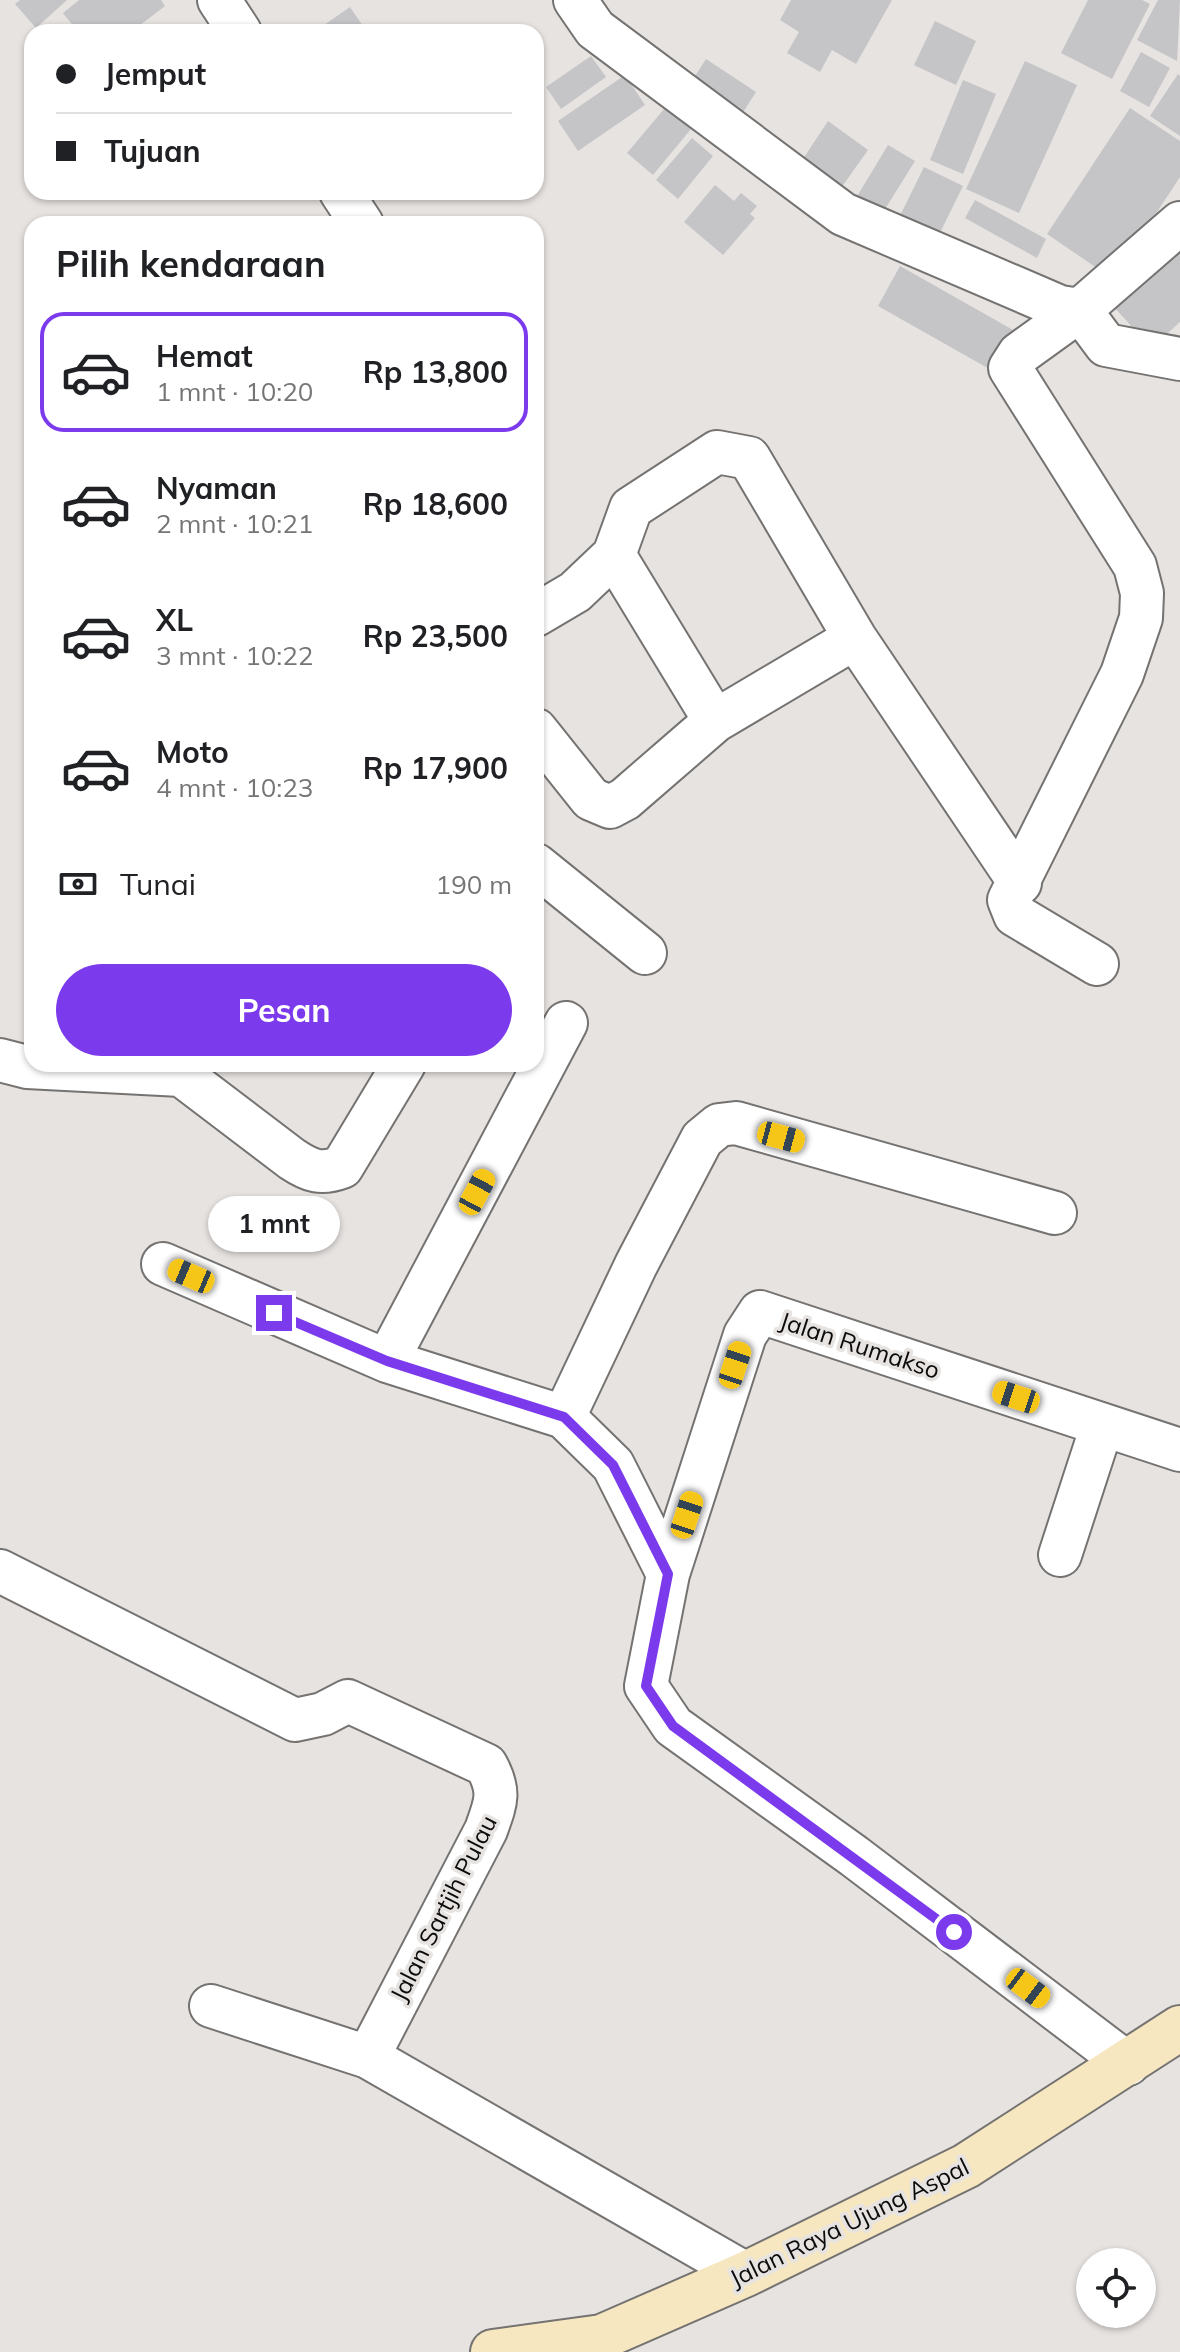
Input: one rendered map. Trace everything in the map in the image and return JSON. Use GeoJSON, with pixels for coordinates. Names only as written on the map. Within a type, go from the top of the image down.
{"type":"FeatureCollection","features":[{"type":"Feature","properties":{"kind":"street"},"geometry":{"type":"LineString","coordinates":[[219,0],[235,24]]}},
{"type":"Feature","properties":{"kind":"street"},"geometry":{"type":"LineString","coordinates":[[575,0],[595,29],[843,214],[1060,307],[1080,310],[1106,345],[1180,359]]}},
{"type":"Feature","properties":{"kind":"street"},"geometry":{"type":"LineString","coordinates":[[1097,964],[1015,915],[1009,900],[1122,674],[1141,618],[1142,593],[1135,566],[1011,376],[1010,362],[1080,310],[1180,223]]}},
{"type":"Feature","properties":{"kind":"street"},"geometry":{"type":"LineString","coordinates":[[544,610],[575,592],[614,555],[631,508],[717,452],[749,458],[855,638],[1020,883]]}},
{"type":"Feature","properties":{"kind":"street"},"geometry":{"type":"LineString","coordinates":[[614,555],[715,721]]}},
{"type":"Feature","properties":{"kind":"street"},"geometry":{"type":"LineString","coordinates":[[544,740],[591,799],[610,807],[625,799],[715,721],[855,638]]}},
{"type":"Feature","properties":{"kind":"street"},"geometry":{"type":"LineString","coordinates":[[544,871],[645,953]]}},
{"type":"Feature","properties":{"kind":"street"},"geometry":{"type":"LineString","coordinates":[[544,1065],[566,1023]]}},
{"type":"Feature","properties":{"kind":"street"},"geometry":{"type":"LineString","coordinates":[[177,1072],[292,1159],[311,1171],[328,1172],[342,1167],[399,1072]]}},
{"type":"Feature","properties":{"kind":"street"},"geometry":{"type":"LineString","coordinates":[[387,1361],[540,1072]]}},
{"type":"Feature","properties":{"kind":"street"},"geometry":{"type":"LineString","coordinates":[[564,1417],[636,1265],[702,1139],[719,1125],[736,1123],[1055,1213]]}},
{"type":"Feature","properties":{"kind":"street"},"geometry":{"type":"LineString","coordinates":[[163,1264],[387,1361],[564,1417],[613,1465],[668,1574],[646,1686],[673,1726],[854,1856],[1128,2064]]}},
{"type":"Feature","properties":{"kind":"street","name":"Jalan Rumakso"},"geometry":{"type":"LineString","coordinates":[[668,1574],[745,1335],[760,1312],[1180,1450]]}},
{"type":"Feature","properties":{"kind":"street"},"geometry":{"type":"LineString","coordinates":[[1060,1555],[1102,1426]]}},
{"type":"Feature","properties":{"kind":"street","name":"Jalan Sartjih Pulau"},"geometry":{"type":"LineString","coordinates":[[0,1571],[295,1720],[323,1714],[348,1701],[486,1765],[496,1784],[496,1804],[486,1830],[368,2057]]}},
{"type":"Feature","properties":{"kind":"street"},"geometry":{"type":"LineString","coordinates":[[211,2006],[368,2057],[746,2274]]}},
{"type":"Feature","properties":{"kind":"street","name":"Jalan Raya Ujung Aspal"},"geometry":{"type":"LineString","coordinates":[[493,2352],[608,2344],[966,2166],[1180,2028]]}},
{"type":"Feature","properties":{"kind":"building"},"geometry":{"type":"Polygon","coordinates":[[[20,0],[67,0],[40,24],[32,24],[15,4],[20,0]]]}},
{"type":"Feature","properties":{"kind":"building"},"geometry":{"type":"Polygon","coordinates":[[[79,0],[161,0],[165,6],[141,24],[72,24],[63,13],[79,0]]]}},
{"type":"Feature","properties":{"kind":"building"},"geometry":{"type":"Polygon","coordinates":[[[791,0],[892,0],[856,64],[832,50],[820,72],[787,53],[799,32],[780,20],[791,0]]]}},
{"type":"Feature","properties":{"kind":"building"},"geometry":{"type":"Polygon","coordinates":[[[1088,0],[1142,0],[1150,4],[1112,79],[1061,53],[1088,0]]]}},
{"type":"Feature","properties":{"kind":"building"},"geometry":{"type":"Polygon","coordinates":[[[1158,0],[1180,0],[1177,61],[1137,40],[1158,0]]]}},
{"type":"Feature","properties":{"kind":"building"},"geometry":{"type":"Polygon","coordinates":[[[350,7],[362,24],[326,24],[350,7]]]}},
{"type":"Feature","properties":{"kind":"building"},"geometry":{"type":"Polygon","coordinates":[[[935,21],[976,41],[956,85],[914,65],[935,21]]]}},
{"type":"Feature","properties":{"kind":"building"},"geometry":{"type":"Polygon","coordinates":[[[1141,52],[1170,68],[1149,107],[1120,91],[1141,52]]]}},
{"type":"Feature","properties":{"kind":"building"},"geometry":{"type":"Polygon","coordinates":[[[591,56],[606,77],[561,109],[546,87],[591,56]]]}},
{"type":"Feature","properties":{"kind":"building"},"geometry":{"type":"Polygon","coordinates":[[[706,59],[756,92],[740,117],[690,84],[706,59]]]}},
{"type":"Feature","properties":{"kind":"building"},"geometry":{"type":"Polygon","coordinates":[[[1025,61],[1077,85],[1019,213],[966,189],[1025,61]]]}},
{"type":"Feature","properties":{"kind":"building"},"geometry":{"type":"Polygon","coordinates":[[[1178,74],[1180,76],[1180,136],[1150,116],[1178,74]]]}},
{"type":"Feature","properties":{"kind":"building"},"geometry":{"type":"Polygon","coordinates":[[[625,75],[645,105],[578,151],[558,121],[625,75]]]}},
{"type":"Feature","properties":{"kind":"building"},"geometry":{"type":"Polygon","coordinates":[[[963,80],[996,94],[963,174],[930,160],[963,80]]]}},
{"type":"Feature","properties":{"kind":"building"},"geometry":{"type":"Polygon","coordinates":[[[665,108],[691,129],[653,175],[627,153],[665,108]]]}},
{"type":"Feature","properties":{"kind":"building"},"geometry":{"type":"Polygon","coordinates":[[[1130,108],[1180,141],[1180,177],[1113,279],[1047,234],[1130,108]]]}},
{"type":"Feature","properties":{"kind":"building"},"geometry":{"type":"Polygon","coordinates":[[[828,121],[868,150],[836,195],[797,168],[828,121]]]}},
{"type":"Feature","properties":{"kind":"building"},"geometry":{"type":"Polygon","coordinates":[[[692,138],[713,156],[678,199],[656,180],[692,138]]]}},
{"type":"Feature","properties":{"kind":"building"},"geometry":{"type":"Polygon","coordinates":[[[888,145],[915,161],[882,214],[856,198],[888,145]]]}},
{"type":"Feature","properties":{"kind":"building"},"geometry":{"type":"Polygon","coordinates":[[[924,167],[963,186],[934,245],[895,226],[924,167]]]}},
{"type":"Feature","properties":{"kind":"building"},"geometry":{"type":"Polygon","coordinates":[[[715,185],[734,201],[741,193],[757,206],[750,214],[755,218],[723,255],[684,222],[715,185]]]}},
{"type":"Feature","properties":{"kind":"building"},"geometry":{"type":"Polygon","coordinates":[[[975,200],[1046,239],[1037,258],[965,218],[975,200]]]}},
{"type":"Feature","properties":{"kind":"building"},"geometry":{"type":"Polygon","coordinates":[[[1180,249],[1180,322],[1151,348],[1115,308],[1180,249]]]}},
{"type":"Feature","properties":{"kind":"building"},"geometry":{"type":"Polygon","coordinates":[[[900,266],[1022,335],[1000,375],[878,306],[900,266]]]}},
{"type":"Feature","properties":{"kind":"route"},"geometry":{"type":"LineString","coordinates":[[274,1313],[387,1361],[564,1417],[613,1465],[668,1574],[646,1686],[673,1726],[954,1932]]}}]}
